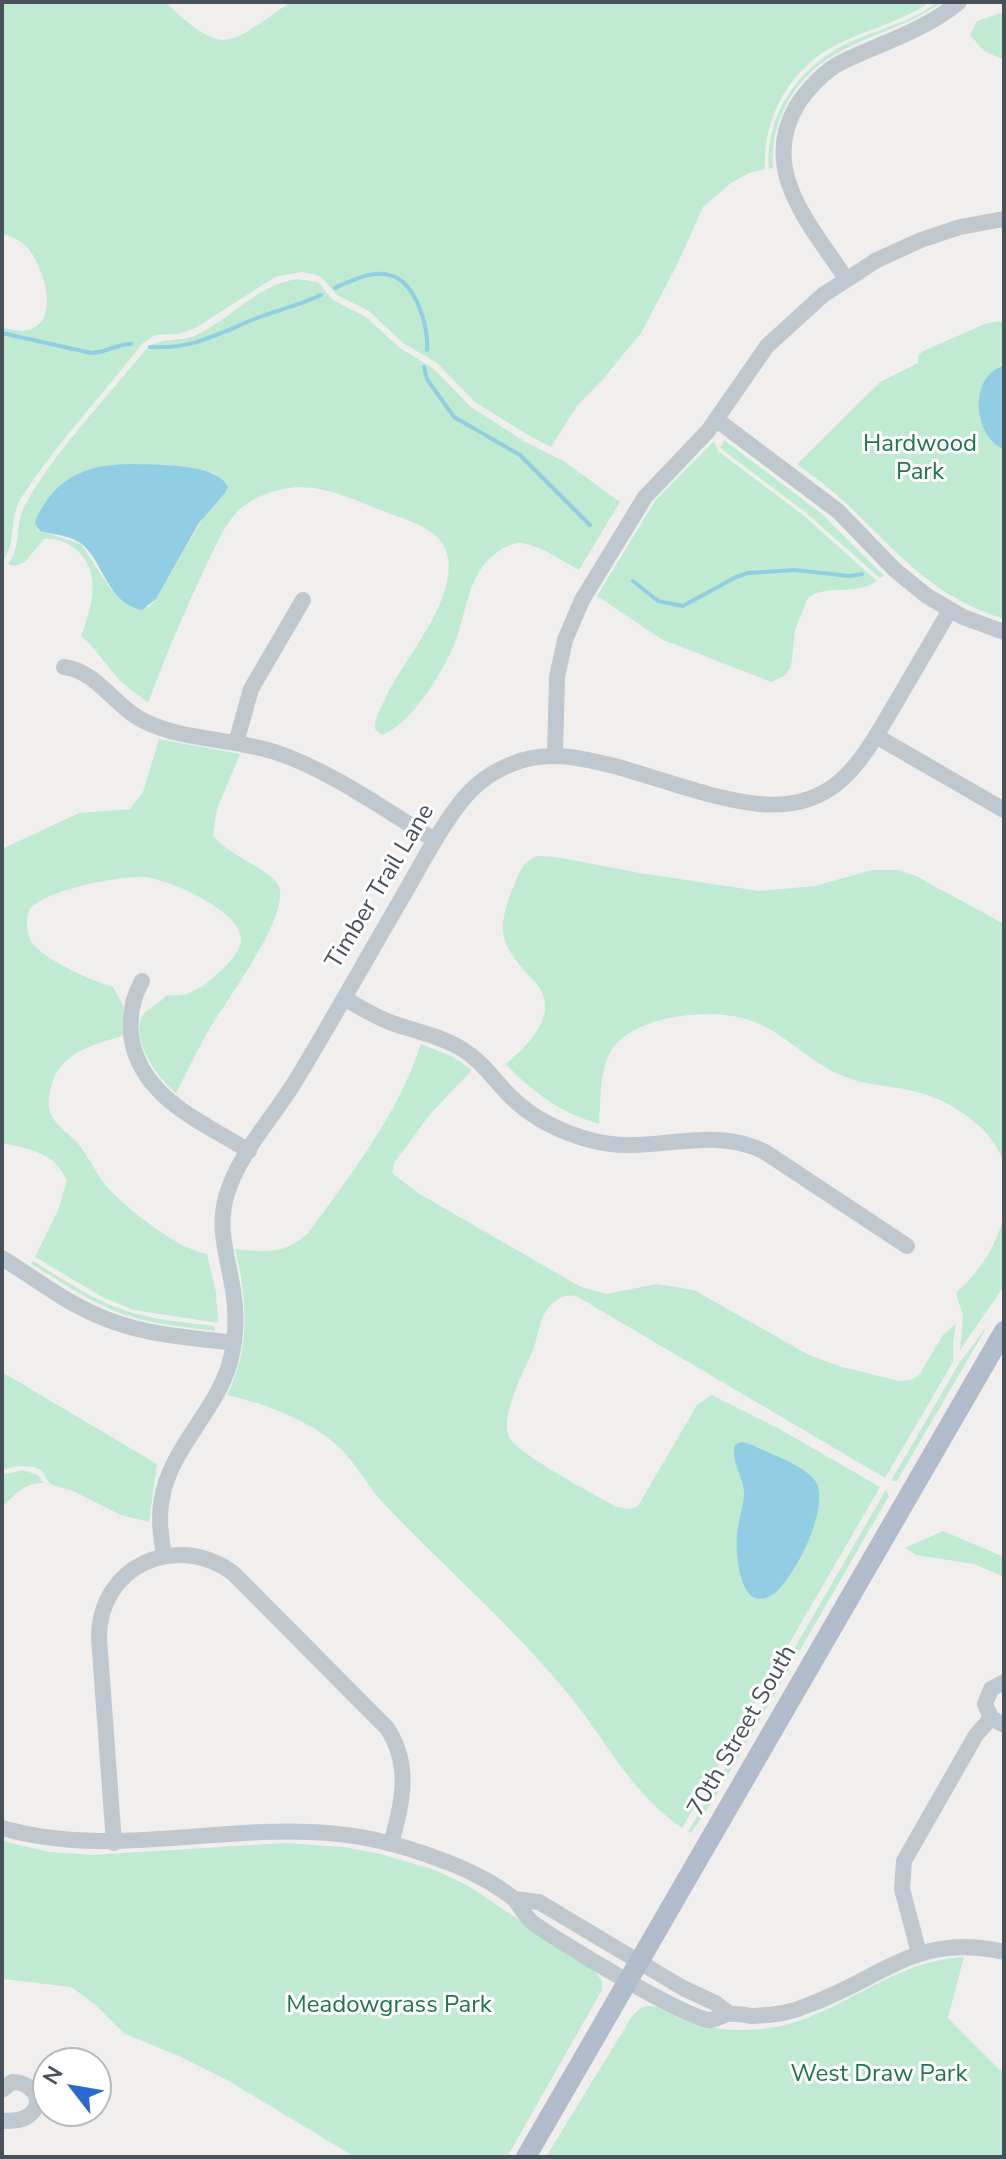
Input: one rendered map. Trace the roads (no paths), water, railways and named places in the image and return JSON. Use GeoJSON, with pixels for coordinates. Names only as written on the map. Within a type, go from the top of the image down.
{"type":"FeatureCollection","features":[{"type":"Feature","properties":{"kind":"main road","name":"70th Street South"},"geometry":{"type":"LineString","coordinates":[[526,2157],[1004,1331]]}},
{"type":"Feature","properties":{"kind":"street"},"geometry":{"type":"LineString","coordinates":[[846,279],[787,183],[783,153],[790,118],[803,96],[831,69],[928,24],[959,2]]}},
{"type":"Feature","properties":{"kind":"street"},"geometry":{"type":"LineString","coordinates":[[555,755],[557,677],[568,631],[582,600],[645,497],[717,420],[758,356],[806,308],[877,260],[921,240],[975,223],[1004,219]]}},
{"type":"Feature","properties":{"kind":"street"},"geometry":{"type":"LineString","coordinates":[[717,420],[838,511],[908,582],[950,610],[1004,632]]}},
{"type":"Feature","properties":{"kind":"street"},"geometry":{"type":"LineString","coordinates":[[236,743],[251,689],[303,600]]}},
{"type":"Feature","properties":{"kind":"street","name":"Timber Trail Lane"},"geometry":{"type":"LineString","coordinates":[[164,1556],[160,1516],[166,1481],[173,1464],[219,1389],[234,1343],[235,1304],[224,1251],[222,1216],[231,1183],[293,1085],[435,840],[461,801],[485,778],[517,762],[555,755],[597,762],[741,801],[784,804],[811,799],[837,785],[856,767],[950,610]]}},
{"type":"Feature","properties":{"kind":"street"},"geometry":{"type":"LineString","coordinates":[[64,667],[91,678],[129,713],[157,727],[272,751],[306,765],[435,840]]}},
{"type":"Feature","properties":{"kind":"street"},"geometry":{"type":"LineString","coordinates":[[876,736],[1004,810]]}},
{"type":"Feature","properties":{"kind":"street"},"geometry":{"type":"LineString","coordinates":[[142,981],[133,1003],[130,1026],[135,1053],[146,1077],[171,1102],[249,1151]]}},
{"type":"Feature","properties":{"kind":"street"},"geometry":{"type":"LineString","coordinates":[[344,998],[388,1021],[462,1049],[484,1067],[519,1105],[565,1132],[622,1146],[710,1138],[746,1143],[765,1152],[907,1246]]}},
{"type":"Feature","properties":{"kind":"street"},"geometry":{"type":"LineString","coordinates":[[2,1258],[93,1314],[114,1322],[149,1332],[234,1343]]}},
{"type":"Feature","properties":{"kind":"street"},"geometry":{"type":"LineString","coordinates":[[114,1843],[100,1620],[110,1594],[124,1577],[147,1561],[183,1554],[203,1557],[233,1573],[387,1728],[399,1752],[404,1780],[403,1799],[391,1844]]}},
{"type":"Feature","properties":{"kind":"street"},"geometry":{"type":"LineString","coordinates":[[919,1953],[902,1889],[904,1861],[976,1735],[997,1722],[986,1708],[986,1698],[994,1686],[1004,1682]]}},
{"type":"Feature","properties":{"kind":"street"},"geometry":{"type":"LineString","coordinates":[[2,1828],[58,1840],[114,1843],[309,1832],[367,1838],[391,1844],[457,1866],[514,1899],[539,1902],[729,2013]]}},
{"type":"Feature","properties":{"kind":"street"},"geometry":{"type":"LineString","coordinates":[[514,1899],[529,1920],[628,1981],[666,2003],[711,2020],[729,2013],[761,2016],[796,2010],[919,1953],[964,1946],[1004,1952]]}},
{"type":"Feature","properties":{"kind":"street"},"geometry":{"type":"LineString","coordinates":[[2,2090],[12,2082],[24,2083],[33,2088],[37,2100],[35,2109],[28,2116],[2,2121]]}},
{"type":"Feature","properties":{"kind":"water"},"geometry":{"type":"Polygon","coordinates":[[[1004,366],[1004,449],[986,432],[979,406],[984,381],[1004,366]]]}},
{"type":"Feature","properties":{"kind":"water"},"geometry":{"type":"Polygon","coordinates":[[[134,464],[200,469],[222,479],[228,487],[199,523],[156,599],[142,610],[121,600],[83,545],[68,537],[40,531],[35,523],[47,500],[75,475],[97,467],[134,464]]]}},
{"type":"Feature","properties":{"kind":"water"},"geometry":{"type":"Polygon","coordinates":[[[741,1442],[804,1470],[816,1482],[819,1493],[815,1523],[801,1556],[784,1583],[764,1598],[754,1598],[747,1591],[739,1569],[737,1534],[744,1491],[734,1452],[735,1445],[741,1442]]]}},
{"type":"Feature","properties":{"kind":"waterway"},"geometry":{"type":"LineString","coordinates":[[335,288],[376,274],[398,279],[407,286],[419,306],[426,329],[427,350]]}},
{"type":"Feature","properties":{"kind":"waterway"},"geometry":{"type":"LineString","coordinates":[[150,347],[179,346],[205,339],[321,295]]}},
{"type":"Feature","properties":{"kind":"waterway"},"geometry":{"type":"LineString","coordinates":[[2,333],[91,353],[131,344]]}},
{"type":"Feature","properties":{"kind":"waterway"},"geometry":{"type":"LineString","coordinates":[[424,367],[427,379],[454,417],[520,455],[590,525]]}},
{"type":"Feature","properties":{"kind":"waterway"},"geometry":{"type":"LineString","coordinates":[[633,581],[658,601],[683,606],[748,573],[795,570],[850,576],[862,574]]}},
{"type":"Feature","properties":{"kind":"park label","name":"Hardwood Park"},"geometry":{"type":"Point","coordinates":[920,459]}},
{"type":"Feature","properties":{"kind":"park label","name":"Meadowgrass Park"},"geometry":{"type":"Point","coordinates":[389,2006]}},
{"type":"Feature","properties":{"kind":"park label","name":"West Draw Park"},"geometry":{"type":"Point","coordinates":[879,2075]}}]}
